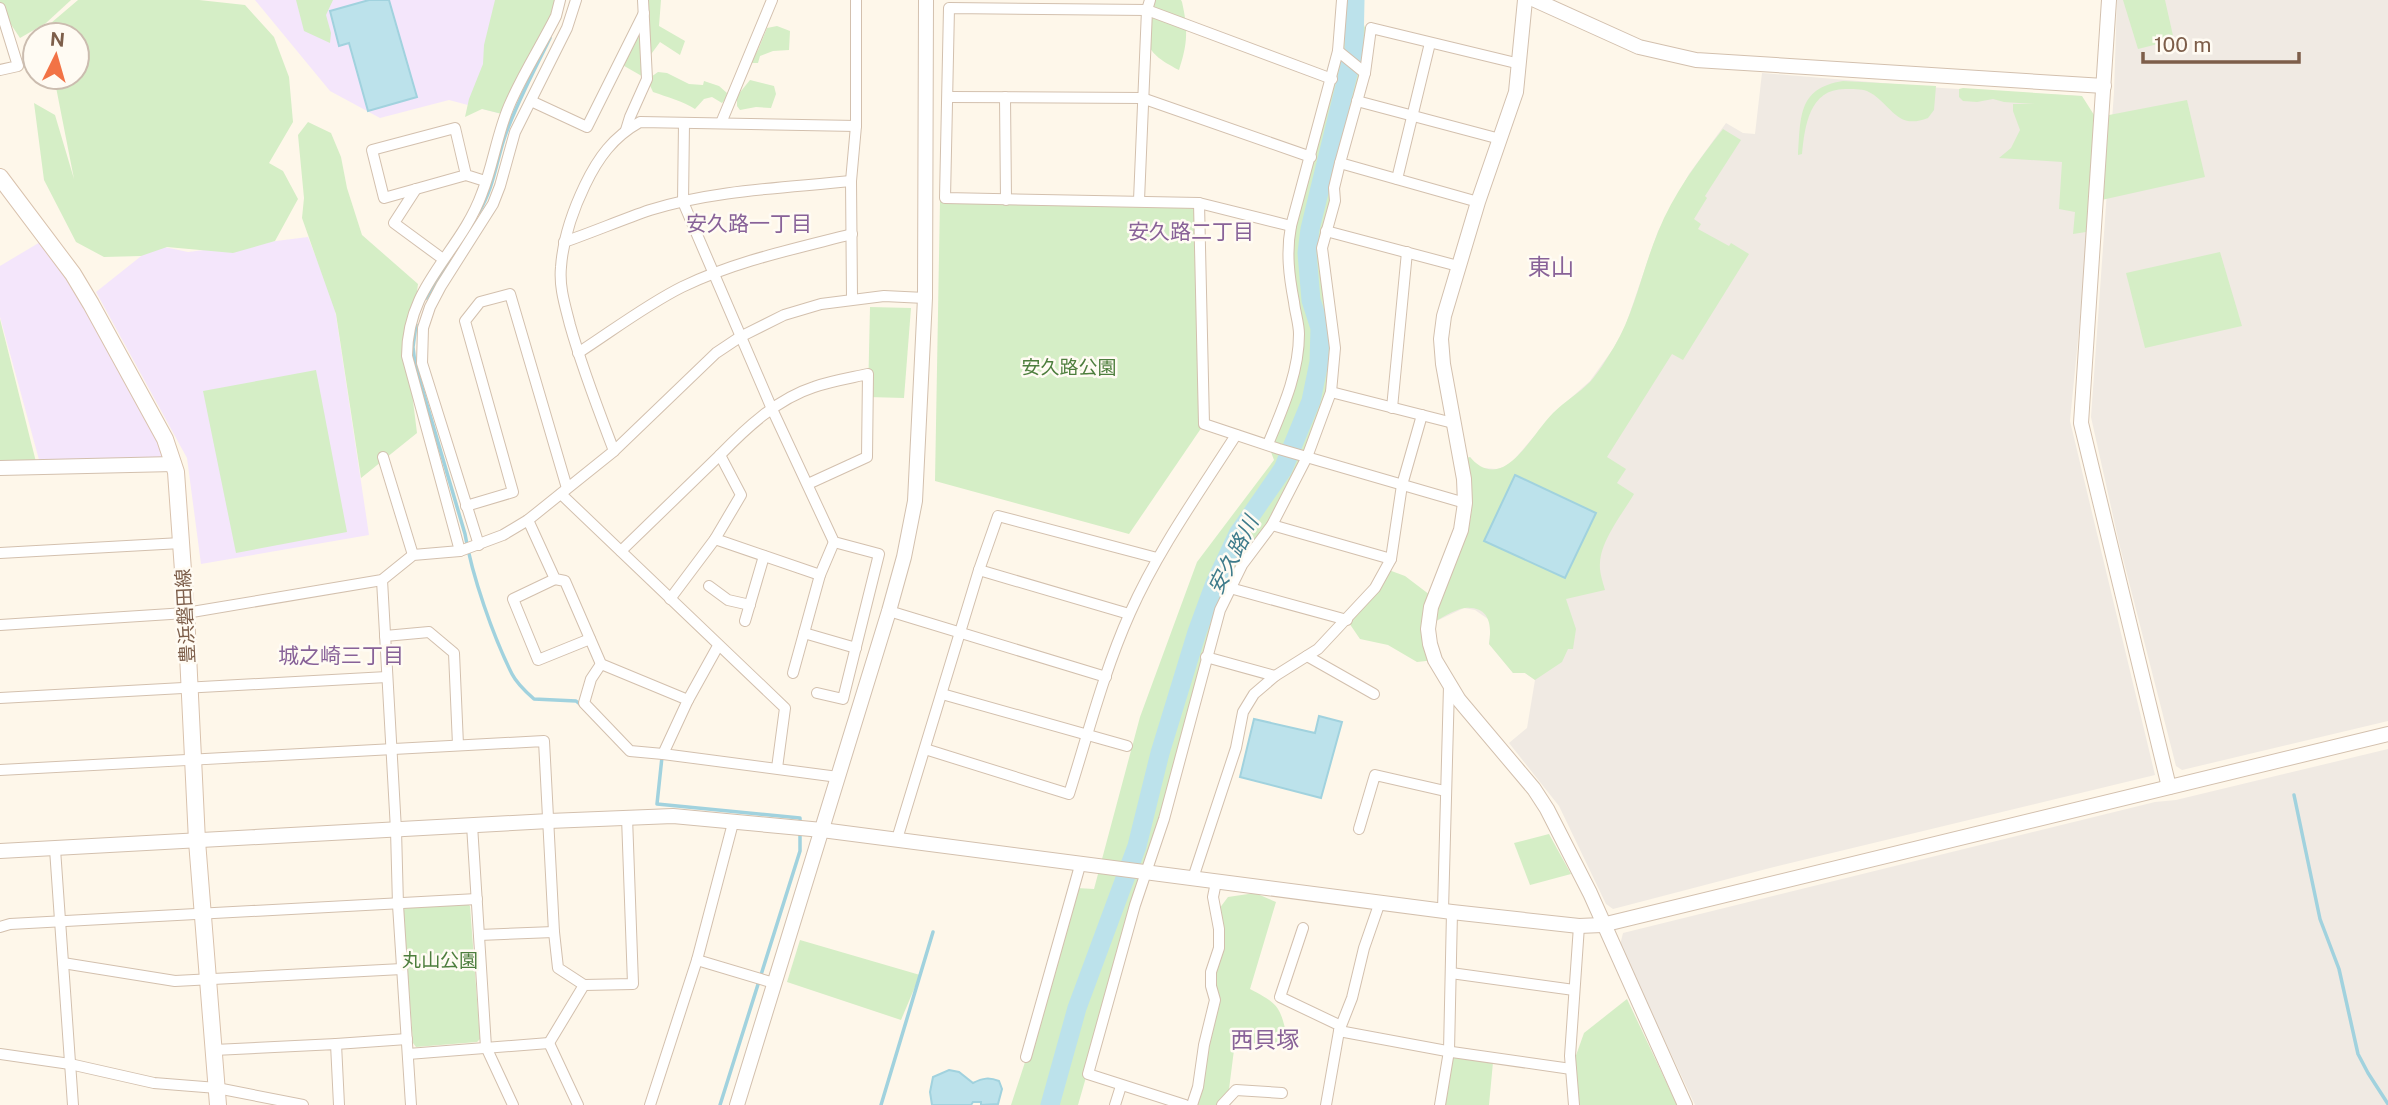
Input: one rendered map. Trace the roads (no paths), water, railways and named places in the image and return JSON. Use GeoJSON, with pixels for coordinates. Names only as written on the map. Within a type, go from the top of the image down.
{"type":"FeatureCollection","features":[{"type":"Feature","properties":{"kind":"main road","name":"豊浜磐田線"},"geometry":{"type":"LineString","coordinates":[[0,177],[87,297],[165,439],[174,464],[186,613],[197,841],[218,1105]]}},
{"type":"Feature","properties":{"kind":"street"},"geometry":{"type":"LineString","coordinates":[[460,551],[407,356],[407,338],[417,302],[482,194],[510,105],[556,16],[561,0]]}},
{"type":"Feature","properties":{"kind":"street"},"geometry":{"type":"LineString","coordinates":[[479,545],[422,363],[423,328],[441,286],[493,204],[515,132],[567,27],[576,0]]}},
{"type":"Feature","properties":{"kind":"street"},"geometry":{"type":"LineString","coordinates":[[626,130],[629,117],[647,79],[643,0]]}},
{"type":"Feature","properties":{"kind":"street"},"geometry":{"type":"LineString","coordinates":[[721,123],[772,0]]}},
{"type":"Feature","properties":{"kind":"street"},"geometry":{"type":"LineString","coordinates":[[852,298],[851,181],[856,126],[856,0]]}},
{"type":"Feature","properties":{"kind":"street"},"geometry":{"type":"LineString","coordinates":[[737,1105],[890,611],[915,501],[925,298],[926,0]]}},
{"type":"Feature","properties":{"kind":"street"},"geometry":{"type":"LineString","coordinates":[[1274,447],[1294,372],[1299,334],[1287,247],[1341,53],[1342,0]]}},
{"type":"Feature","properties":{"kind":"street"},"geometry":{"type":"LineString","coordinates":[[1525,0],[1516,92],[1478,202],[1444,316],[1441,339],[1452,423],[1464,479],[1465,503],[1461,530],[1431,607],[1428,625],[1430,644],[1449,686],[1534,789],[1547,809],[1590,893],[1602,925],[1685,1105]]}},
{"type":"Feature","properties":{"kind":"street"},"geometry":{"type":"LineString","coordinates":[[1535,0],[1639,47],[1696,60],[2104,86]]}},
{"type":"Feature","properties":{"kind":"street"},"geometry":{"type":"LineString","coordinates":[[2109,0],[2081,423],[2169,787]]}},
{"type":"Feature","properties":{"kind":"street"},"geometry":{"type":"LineString","coordinates":[[1291,226],[1199,203],[945,198],[949,8],[1148,5],[1332,79]]}},
{"type":"Feature","properties":{"kind":"street"},"geometry":{"type":"LineString","coordinates":[[1139,201],[1148,5]]}},
{"type":"Feature","properties":{"kind":"street"},"geometry":{"type":"LineString","coordinates":[[0,8],[18,66],[0,70]]}},
{"type":"Feature","properties":{"kind":"street"},"geometry":{"type":"LineString","coordinates":[[531,101],[587,127],[644,13]]}},
{"type":"Feature","properties":{"kind":"street"},"geometry":{"type":"LineString","coordinates":[[1185,1105],[1088,1074],[1146,872],[1164,819],[1220,610],[1242,565],[1272,525],[1307,457],[1331,392],[1335,348],[1322,248],[1335,201],[1334,188],[1357,101],[1371,28],[1520,64]]}},
{"type":"Feature","properties":{"kind":"street"},"geometry":{"type":"LineString","coordinates":[[1397,179],[1430,43]]}},
{"type":"Feature","properties":{"kind":"street"},"geometry":{"type":"LineString","coordinates":[[537,53],[551,61]]}},
{"type":"Feature","properties":{"kind":"street"},"geometry":{"type":"LineString","coordinates":[[1341,53],[1363,71]]}},
{"type":"Feature","properties":{"kind":"street"},"geometry":{"type":"LineString","coordinates":[[948,97],[1142,98],[1311,157]]}},
{"type":"Feature","properties":{"kind":"street"},"geometry":{"type":"LineString","coordinates":[[1005,97],[1006,200]]}},
{"type":"Feature","properties":{"kind":"street"},"geometry":{"type":"LineString","coordinates":[[1357,101],[1500,139]]}},
{"type":"Feature","properties":{"kind":"street"},"geometry":{"type":"LineString","coordinates":[[614,451],[578,353],[561,291],[564,242],[594,166],[614,140],[640,122],[856,126]]}},
{"type":"Feature","properties":{"kind":"street"},"geometry":{"type":"LineString","coordinates":[[684,123],[683,202],[712,274],[834,542],[820,575],[793,673]]}},
{"type":"Feature","properties":{"kind":"street"},"geometry":{"type":"LineString","coordinates":[[466,174],[455,128],[372,150],[384,198],[466,174],[485,181]]}},
{"type":"Feature","properties":{"kind":"street"},"geometry":{"type":"LineString","coordinates":[[1340,163],[1478,202]]}},
{"type":"Feature","properties":{"kind":"street"},"geometry":{"type":"LineString","coordinates":[[564,242],[650,210],[683,202],[729,194],[851,181]]}},
{"type":"Feature","properties":{"kind":"street"},"geometry":{"type":"LineString","coordinates":[[416,189],[394,223],[443,259]]}},
{"type":"Feature","properties":{"kind":"street"},"geometry":{"type":"LineString","coordinates":[[1199,203],[1204,424],[1465,503]]}},
{"type":"Feature","properties":{"kind":"street"},"geometry":{"type":"LineString","coordinates":[[1326,231],[1458,266]]}},
{"type":"Feature","properties":{"kind":"street"},"geometry":{"type":"LineString","coordinates":[[578,353],[680,288],[712,274],[743,262],[852,234]]}},
{"type":"Feature","properties":{"kind":"street"},"geometry":{"type":"LineString","coordinates":[[1392,408],[1407,252]]}},
{"type":"Feature","properties":{"kind":"street"},"geometry":{"type":"LineString","coordinates":[[431,279],[441,286]]}},
{"type":"Feature","properties":{"kind":"street"},"geometry":{"type":"LineString","coordinates":[[466,506],[513,492],[466,321],[480,302],[510,293],[564,491],[621,551],[785,708],[777,768]]}},
{"type":"Feature","properties":{"kind":"street"},"geometry":{"type":"LineString","coordinates":[[0,625],[186,613],[382,580],[413,555],[460,551],[503,535],[528,520],[614,451],[716,353],[740,337],[783,315],[821,304],[884,296],[925,298]]}},
{"type":"Feature","properties":{"kind":"street"},"geometry":{"type":"LineString","coordinates":[[621,551],[744,431],[772,409],[812,387],[868,374],[867,457],[808,484]]}},
{"type":"Feature","properties":{"kind":"street"},"geometry":{"type":"LineString","coordinates":[[1331,392],[1452,423]]}},
{"type":"Feature","properties":{"kind":"street"},"geometry":{"type":"LineString","coordinates":[[1193,878],[1236,748],[1243,712],[1254,694],[1275,676],[1318,649],[1375,588],[1391,559],[1402,485],[1422,415]]}},
{"type":"Feature","properties":{"kind":"street"},"geometry":{"type":"LineString","coordinates":[[925,750],[1069,794],[1129,614],[1157,558],[1236,435]]}},
{"type":"Feature","properties":{"kind":"street"},"geometry":{"type":"LineString","coordinates":[[670,599],[715,540],[741,495],[720,455]]}},
{"type":"Feature","properties":{"kind":"street"},"geometry":{"type":"LineString","coordinates":[[383,457],[413,555]]}},
{"type":"Feature","properties":{"kind":"street"},"geometry":{"type":"LineString","coordinates":[[0,468],[174,464]]}},
{"type":"Feature","properties":{"kind":"street"},"geometry":{"type":"LineString","coordinates":[[897,839],[998,516],[1157,558]]}},
{"type":"Feature","properties":{"kind":"street"},"geometry":{"type":"LineString","coordinates":[[528,520],[555,579]]}},
{"type":"Feature","properties":{"kind":"street"},"geometry":{"type":"LineString","coordinates":[[1272,525],[1391,559]]}},
{"type":"Feature","properties":{"kind":"street"},"geometry":{"type":"LineString","coordinates":[[715,540],[820,575]]}},
{"type":"Feature","properties":{"kind":"street"},"geometry":{"type":"LineString","coordinates":[[817,693],[843,699],[879,554],[834,542]]}},
{"type":"Feature","properties":{"kind":"street"},"geometry":{"type":"LineString","coordinates":[[0,553],[181,543]]}},
{"type":"Feature","properties":{"kind":"street"},"geometry":{"type":"LineString","coordinates":[[746,621],[764,556]]}},
{"type":"Feature","properties":{"kind":"street"},"geometry":{"type":"LineString","coordinates":[[979,570],[1129,614]]}},
{"type":"Feature","properties":{"kind":"street"},"geometry":{"type":"LineString","coordinates":[[590,639],[538,660],[513,599],[555,579],[565,582],[601,664],[688,700]]}},
{"type":"Feature","properties":{"kind":"street"},"geometry":{"type":"LineString","coordinates":[[382,580],[411,1105]]}},
{"type":"Feature","properties":{"kind":"street"},"geometry":{"type":"LineString","coordinates":[[709,586],[728,600],[750,605]]}},
{"type":"Feature","properties":{"kind":"street"},"geometry":{"type":"LineString","coordinates":[[1230,587],[1347,620]]}},
{"type":"Feature","properties":{"kind":"street"},"geometry":{"type":"LineString","coordinates":[[890,611],[1106,677]]}},
{"type":"Feature","properties":{"kind":"street"},"geometry":{"type":"LineString","coordinates":[[385,636],[429,632],[454,653],[458,745]]}},
{"type":"Feature","properties":{"kind":"street"},"geometry":{"type":"LineString","coordinates":[[804,633],[856,648]]}},
{"type":"Feature","properties":{"kind":"street"},"geometry":{"type":"LineString","coordinates":[[663,754],[688,700],[718,646]]}},
{"type":"Feature","properties":{"kind":"street"},"geometry":{"type":"LineString","coordinates":[[1307,656],[1374,694]]}},
{"type":"Feature","properties":{"kind":"street"},"geometry":{"type":"LineString","coordinates":[[1206,657],[1275,676]]}},
{"type":"Feature","properties":{"kind":"street"},"geometry":{"type":"LineString","coordinates":[[601,664],[591,679],[584,703],[630,751],[838,777]]}},
{"type":"Feature","properties":{"kind":"street"},"geometry":{"type":"LineString","coordinates":[[0,698],[387,677]]}},
{"type":"Feature","properties":{"kind":"street"},"geometry":{"type":"LineString","coordinates":[[1440,1105],[1448,1051],[1451,973],[1445,791],[1449,686]]}},
{"type":"Feature","properties":{"kind":"street"},"geometry":{"type":"LineString","coordinates":[[942,694],[1127,746]]}},
{"type":"Feature","properties":{"kind":"street"},"geometry":{"type":"LineString","coordinates":[[0,852],[673,816],[897,839],[1448,911],[1579,926],[1602,925],[2388,734]]}},
{"type":"Feature","properties":{"kind":"street"},"geometry":{"type":"LineString","coordinates":[[0,770],[544,741],[558,968],[584,985],[633,984],[626,817]]}},
{"type":"Feature","properties":{"kind":"street"},"geometry":{"type":"LineString","coordinates":[[1359,829],[1375,775],[1445,791]]}},
{"type":"Feature","properties":{"kind":"street"},"geometry":{"type":"LineString","coordinates":[[650,1105],[696,960],[733,823]]}},
{"type":"Feature","properties":{"kind":"street"},"geometry":{"type":"LineString","coordinates":[[472,825],[486,1047],[513,1105]]}},
{"type":"Feature","properties":{"kind":"street"},"geometry":{"type":"LineString","coordinates":[[55,849],[72,1105]]}},
{"type":"Feature","properties":{"kind":"street"},"geometry":{"type":"LineString","coordinates":[[1026,1057],[1081,862]]}},
{"type":"Feature","properties":{"kind":"street"},"geometry":{"type":"LineString","coordinates":[[1192,1105],[1215,1000],[1210,972],[1219,948],[1219,929],[1213,897],[1216,881]]}},
{"type":"Feature","properties":{"kind":"street"},"geometry":{"type":"LineString","coordinates":[[0,928],[10,924],[477,899]]}},
{"type":"Feature","properties":{"kind":"street"},"geometry":{"type":"LineString","coordinates":[[1326,1105],[1340,1029],[1352,998],[1364,948],[1380,902]]}},
{"type":"Feature","properties":{"kind":"street"},"geometry":{"type":"LineString","coordinates":[[1574,1105],[1571,1069],[1579,926]]}},
{"type":"Feature","properties":{"kind":"street"},"geometry":{"type":"LineString","coordinates":[[1303,928],[1280,997],[1340,1029],[1448,1051],[1571,1069]]}},
{"type":"Feature","properties":{"kind":"street"},"geometry":{"type":"LineString","coordinates":[[479,935],[554,932]]}},
{"type":"Feature","properties":{"kind":"street"},"geometry":{"type":"LineString","coordinates":[[696,960],[774,983]]}},
{"type":"Feature","properties":{"kind":"street"},"geometry":{"type":"LineString","coordinates":[[63,963],[175,981],[402,969]]}},
{"type":"Feature","properties":{"kind":"street"},"geometry":{"type":"LineString","coordinates":[[1451,973],[1574,990]]}},
{"type":"Feature","properties":{"kind":"street"},"geometry":{"type":"LineString","coordinates":[[550,1043],[584,985]]}},
{"type":"Feature","properties":{"kind":"street"},"geometry":{"type":"LineString","coordinates":[[214,1050],[407,1039]]}},
{"type":"Feature","properties":{"kind":"street"},"geometry":{"type":"LineString","coordinates":[[408,1054],[550,1043]]}},
{"type":"Feature","properties":{"kind":"street"},"geometry":{"type":"LineString","coordinates":[[550,1043],[578,1105]]}},
{"type":"Feature","properties":{"kind":"street"},"geometry":{"type":"LineString","coordinates":[[336,1044],[338,1105]]}},
{"type":"Feature","properties":{"kind":"street"},"geometry":{"type":"LineString","coordinates":[[0,1054],[70,1064],[154,1083],[217,1088],[303,1105]]}},
{"type":"Feature","properties":{"kind":"street"},"geometry":{"type":"LineString","coordinates":[[1115,1105],[1121,1086]]}},
{"type":"Feature","properties":{"kind":"street"},"geometry":{"type":"LineString","coordinates":[[1222,1105],[1236,1090],[1282,1093]]}},
{"type":"Feature","properties":{"kind":"water"},"geometry":{"type":"Polygon","coordinates":[[[369,0],[389,0],[417,97],[368,111],[349,43],[339,46],[330,11],[369,0]]]}},
{"type":"Feature","properties":{"kind":"water"},"geometry":{"type":"Polygon","coordinates":[[[1515,475],[1596,513],[1565,578],[1484,541],[1515,475]]]}},
{"type":"Feature","properties":{"kind":"water"},"geometry":{"type":"Polygon","coordinates":[[[1319,716],[1342,722],[1321,798],[1240,777],[1254,719],[1315,733],[1319,716]]]}},
{"type":"Feature","properties":{"kind":"water"},"geometry":{"type":"Polygon","coordinates":[[[949,1070],[959,1072],[973,1083],[986,1079],[999,1081],[1002,1089],[998,1104],[981,1105],[981,1102],[973,1102],[971,1105],[932,1105],[930,1092],[933,1077],[949,1070]]]}},
{"type":"Feature","properties":{"kind":"waterway","name":"安久路川"},"geometry":{"type":"LineString","coordinates":[[1050,1105],[1077,1008],[1137,846],[1160,753],[1215,583],[1238,534],[1283,469],[1311,401],[1319,362],[1320,328],[1311,300],[1307,253],[1310,229],[1354,49],[1355,0]]}},
{"type":"Feature","properties":{"kind":"waterway"},"geometry":{"type":"LineString","coordinates":[[479,212],[491,185],[514,113],[550,38]]}},
{"type":"Feature","properties":{"kind":"waterway"},"geometry":{"type":"LineString","coordinates":[[426,298],[450,260]]}},
{"type":"Feature","properties":{"kind":"waterway"},"geometry":{"type":"LineString","coordinates":[[416,325],[413,347],[415,364],[478,587],[505,659],[516,681],[534,699],[576,701],[581,705]]}},
{"type":"Feature","properties":{"kind":"waterway"},"geometry":{"type":"LineString","coordinates":[[662,757],[657,804],[800,818],[800,825]]}},
{"type":"Feature","properties":{"kind":"waterway"},"geometry":{"type":"LineString","coordinates":[[2294,795],[2320,919],[2339,969],[2358,1054],[2388,1104]]}},
{"type":"Feature","properties":{"kind":"waterway"},"geometry":{"type":"LineString","coordinates":[[720,1105],[800,851],[800,832]]}},
{"type":"Feature","properties":{"kind":"waterway"},"geometry":{"type":"LineString","coordinates":[[881,1105],[933,932]]}},
{"type":"Feature","properties":{"kind":"district","name":"安久路一丁目"},"geometry":{"type":"Point","coordinates":[749,223]}},
{"type":"Feature","properties":{"kind":"district","name":"安久路二丁目"},"geometry":{"type":"Point","coordinates":[1191,231]}},
{"type":"Feature","properties":{"kind":"district","name":"東山"},"geometry":{"type":"Point","coordinates":[1551,266]}},
{"type":"Feature","properties":{"kind":"district","name":"城之崎三丁目"},"geometry":{"type":"Point","coordinates":[341,655]}},
{"type":"Feature","properties":{"kind":"district","name":"西貝塚"},"geometry":{"type":"Point","coordinates":[1265,1039]}},
{"type":"Feature","properties":{"kind":"park label","name":"安久路公園"},"geometry":{"type":"Point","coordinates":[1069,367]}},
{"type":"Feature","properties":{"kind":"park label","name":"丸山公園"},"geometry":{"type":"Point","coordinates":[440,960]}}]}
